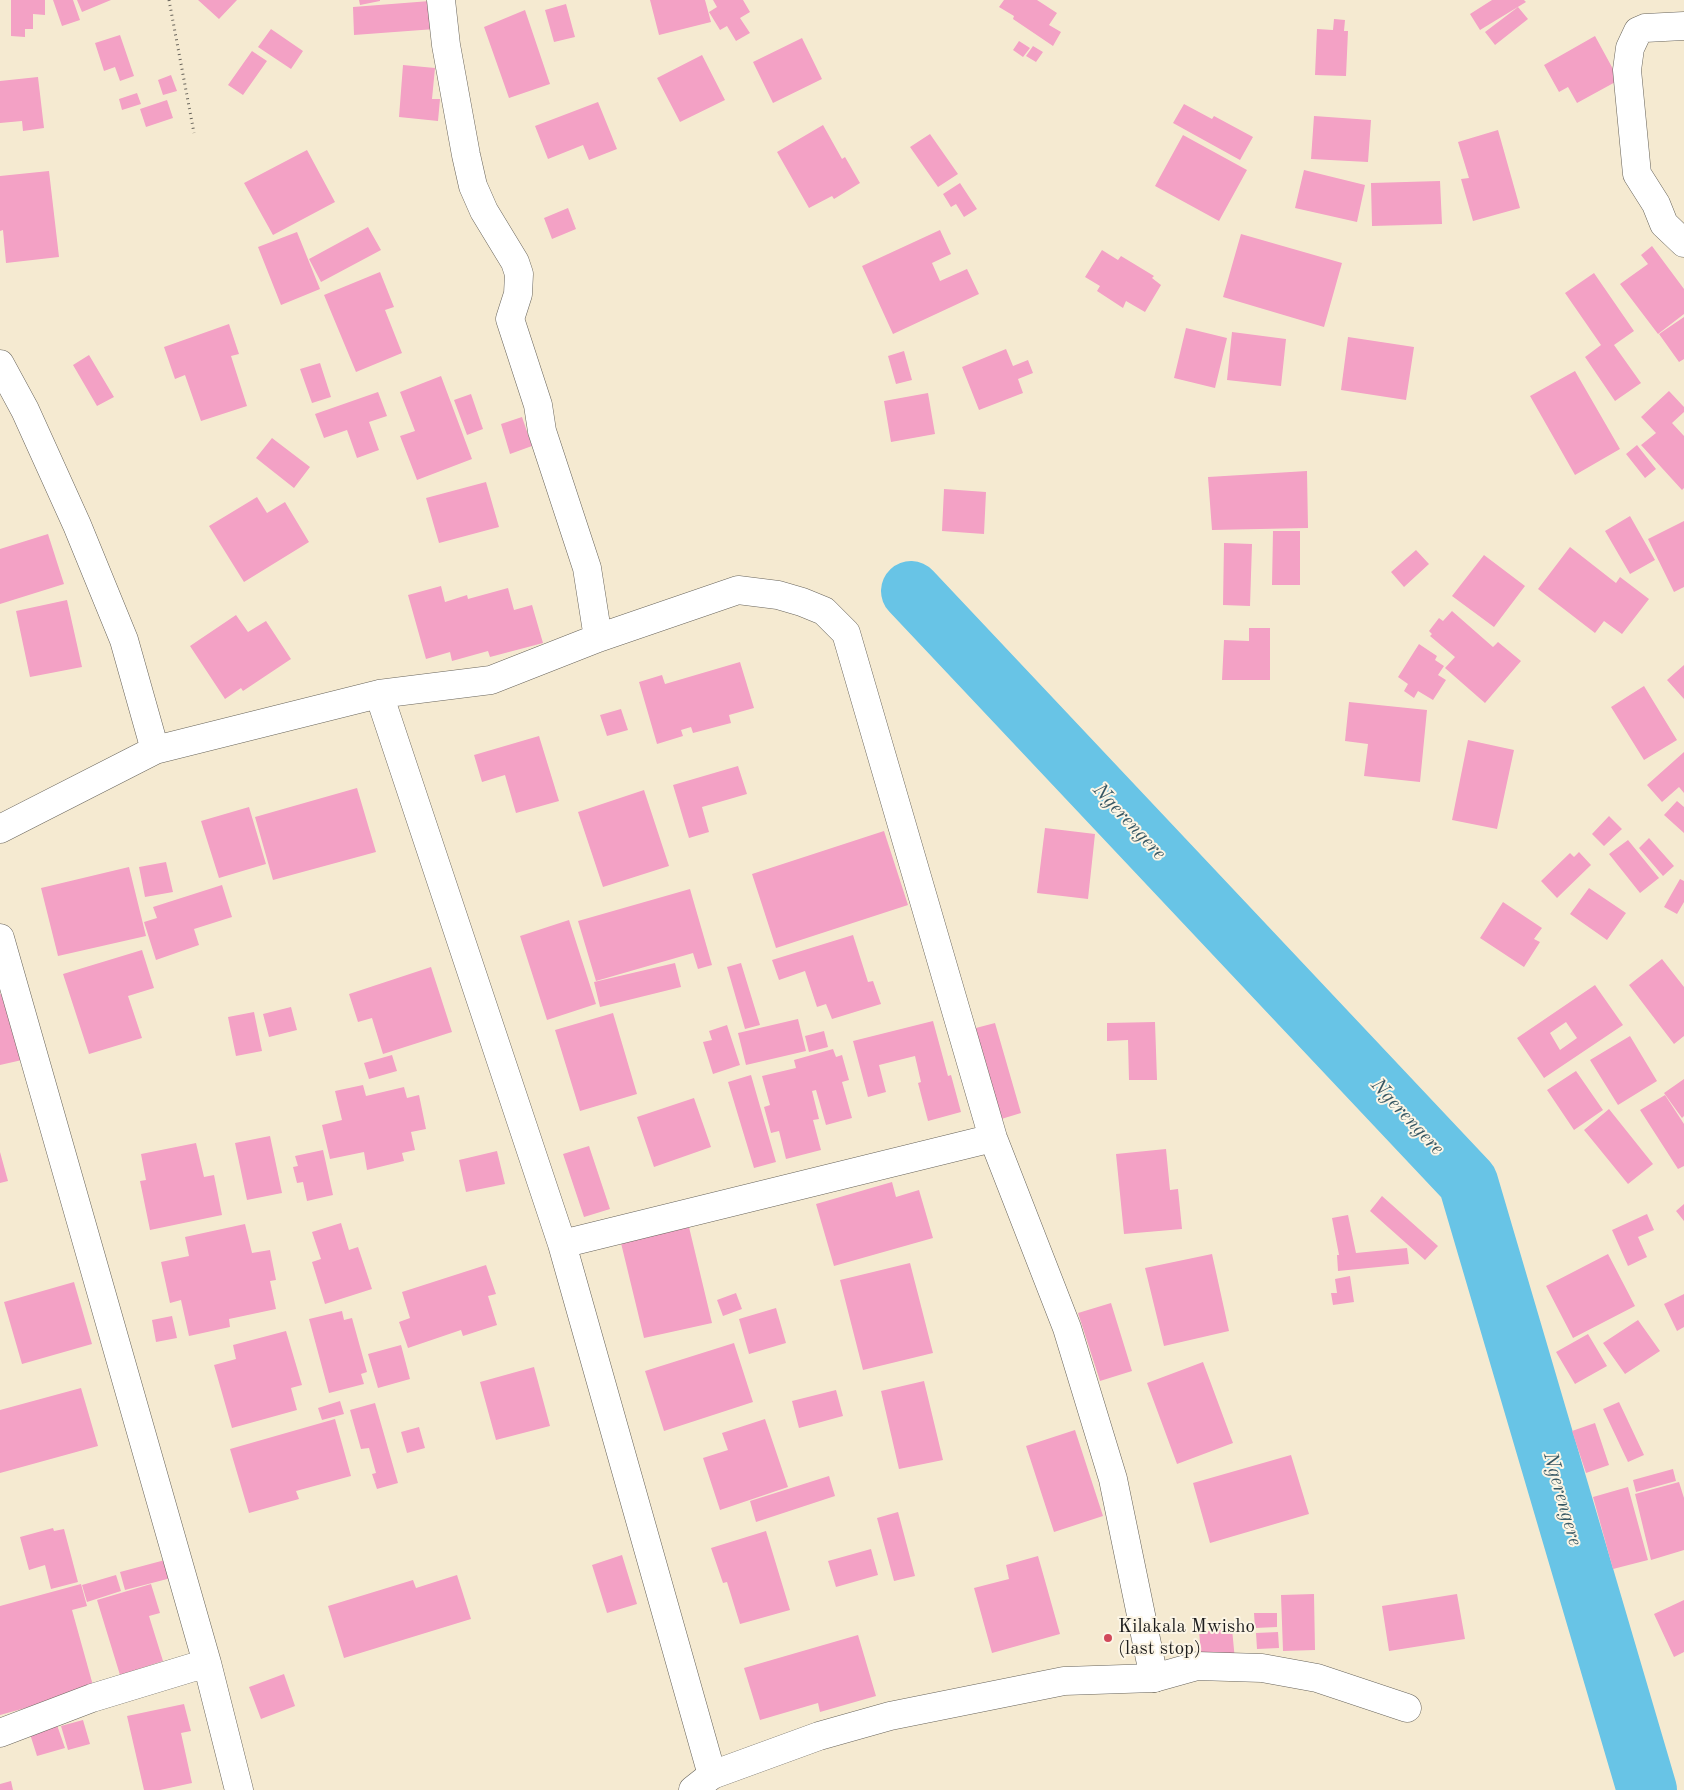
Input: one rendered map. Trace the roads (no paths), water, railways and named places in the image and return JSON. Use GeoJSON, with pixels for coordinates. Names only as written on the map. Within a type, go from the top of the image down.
{"type":"FeatureCollection","features":[{"type":"Feature","properties":{"kind":"street"},"geometry":{"type":"LineString","coordinates":[[441,0],[446,45],[468,162],[484,212],[515,262],[519,274],[518,294],[510,318],[538,405],[542,431],[587,568],[598,638]]}},
{"type":"Feature","properties":{"kind":"street"},"geometry":{"type":"LineString","coordinates":[[1684,26],[1649,28],[1638,31],[1630,48],[1627,70],[1637,174],[1656,204],[1664,224],[1684,243]]}},
{"type":"Feature","properties":{"kind":"street"},"geometry":{"type":"LineString","coordinates":[[0,364],[25,410],[77,525],[124,640],[155,750]]}},
{"type":"Feature","properties":{"kind":"street"},"geometry":{"type":"LineString","coordinates":[[0,829],[155,750],[379,694],[491,680],[598,638],[738,590],[778,595],[812,605],[831,617],[846,633],[994,1138],[1067,1328],[1113,1479],[1154,1678]]}},
{"type":"Feature","properties":{"kind":"street"},"geometry":{"type":"LineString","coordinates":[[379,694],[562,1244],[702,1783],[819,1736],[890,1716],[1064,1681],[1154,1678],[1198,1666],[1262,1668],[1317,1678],[1407,1708]]}},
{"type":"Feature","properties":{"kind":"street"},"geometry":{"type":"LineString","coordinates":[[0,938],[207,1663],[239,1790]]}},
{"type":"Feature","properties":{"kind":"street"},"geometry":{"type":"LineString","coordinates":[[562,1244],[994,1138]]}},
{"type":"Feature","properties":{"kind":"street"},"geometry":{"type":"LineString","coordinates":[[0,1733],[92,1698],[207,1663]]}},
{"type":"Feature","properties":{"kind":"waterway","name":"Ngerengere"},"geometry":{"type":"LineString","coordinates":[[911,591],[1468,1182],[1647,1790]]}},
{"type":"Feature","properties":{"kind":"place","name":"Kilakala Mwisho (last stop)"},"geometry":{"type":"Point","coordinates":[1108,1638]}}]}
